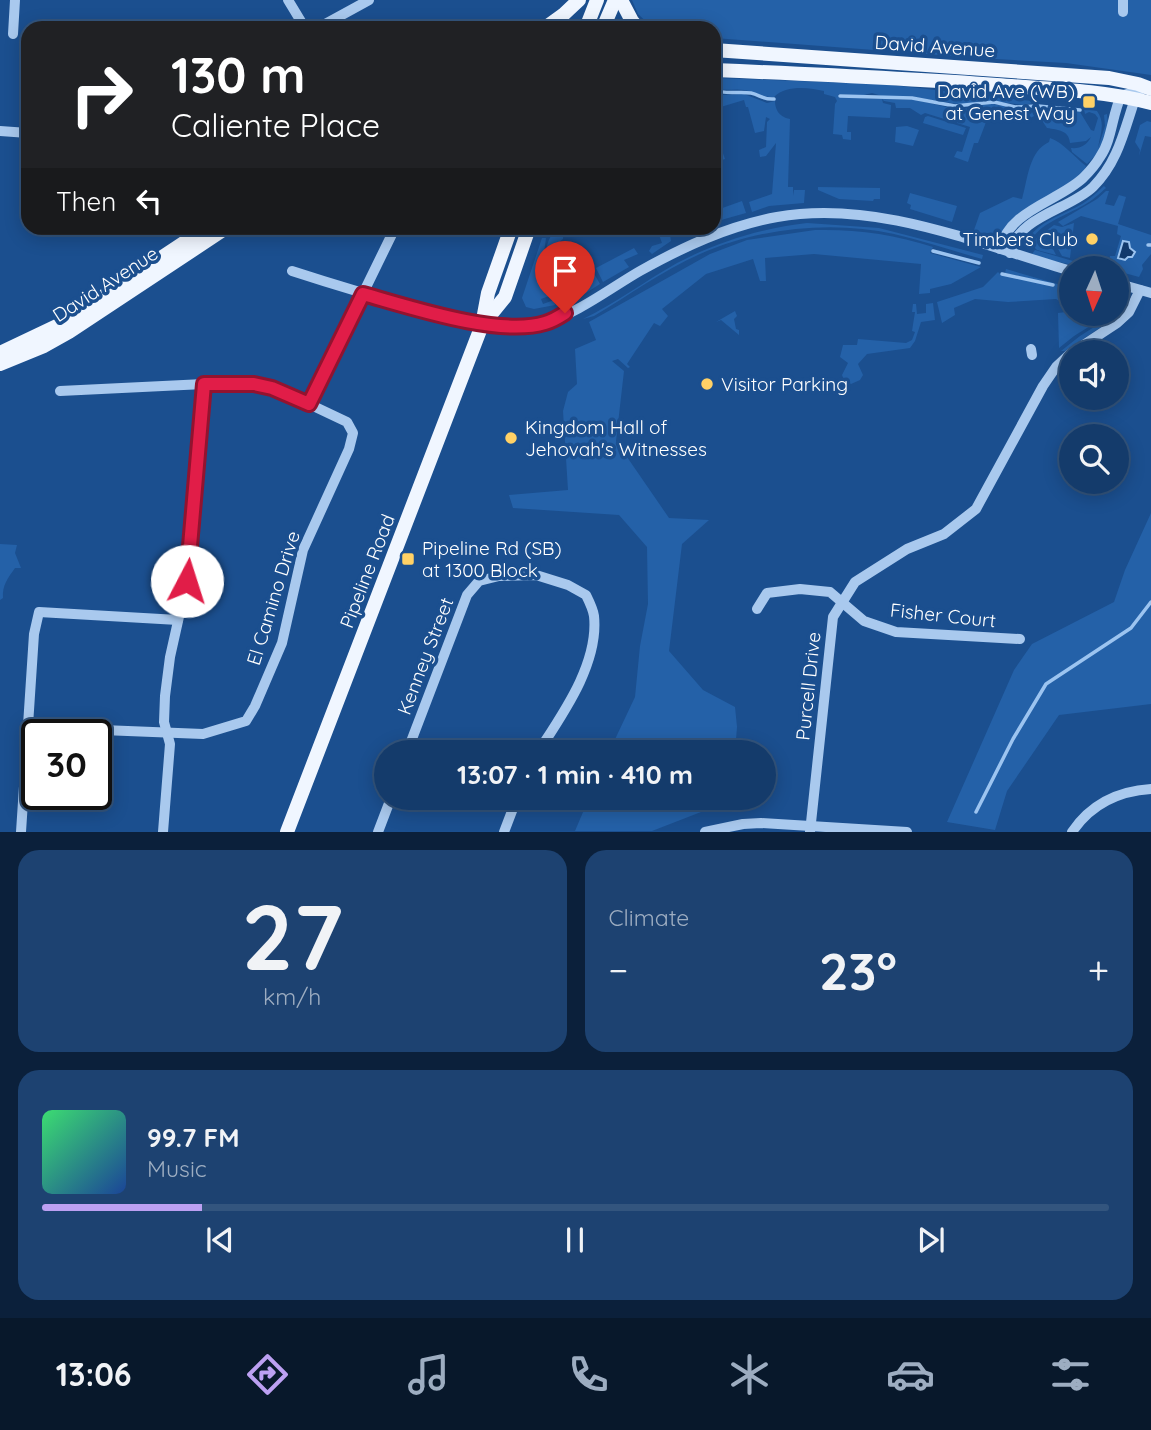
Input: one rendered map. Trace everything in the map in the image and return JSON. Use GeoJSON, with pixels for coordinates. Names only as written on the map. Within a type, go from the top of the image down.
{"type":"FeatureCollection","features":[{"type":"Feature","properties":{"kind":"main road"},"geometry":{"type":"LineString","coordinates":[[554,21],[579,0]]}},
{"type":"Feature","properties":{"kind":"main road"},"geometry":{"type":"LineString","coordinates":[[589,21],[597,0]]}},
{"type":"Feature","properties":{"kind":"main road"},"geometry":{"type":"LineString","coordinates":[[606,21],[615,0]]}},
{"type":"Feature","properties":{"kind":"main road"},"geometry":{"type":"LineString","coordinates":[[621,0],[632,21]]}},
{"type":"Feature","properties":{"kind":"main road","name":"David Avenue"},"geometry":{"type":"LineString","coordinates":[[721,50],[1109,78],[1139,84],[1138,93]]}},
{"type":"Feature","properties":{"kind":"main road","name":"David Avenue"},"geometry":{"type":"LineString","coordinates":[[721,69],[1138,93],[1151,103]]}},
{"type":"Feature","properties":{"kind":"main road","name":"David Avenue"},"geometry":{"type":"LineString","coordinates":[[0,353],[63,323],[195,235]]}},
{"type":"Feature","properties":{"kind":"main road","name":"David Avenue"},"geometry":{"type":"LineString","coordinates":[[0,365],[69,332],[215,235]]}},
{"type":"Feature","properties":{"kind":"main road","name":"Pipeline Road"},"geometry":{"type":"LineString","coordinates":[[287,831],[482,325],[488,293],[509,235]]}},
{"type":"Feature","properties":{"kind":"main road","name":"Pipeline Road"},"geometry":{"type":"LineString","coordinates":[[482,325],[505,297],[527,235]]}},
{"type":"Feature","properties":{"kind":"street"},"geometry":{"type":"LineString","coordinates":[[13,34],[15,0]]}},
{"type":"Feature","properties":{"kind":"street"},"geometry":{"type":"LineString","coordinates":[[288,0],[301,21]]}},
{"type":"Feature","properties":{"kind":"street"},"geometry":{"type":"LineString","coordinates":[[331,21],[369,0]]}},
{"type":"Feature","properties":{"kind":"street"},"geometry":{"type":"LineString","coordinates":[[1005,251],[1014,239],[1034,222],[1092,188],[1114,162],[1138,93]]}},
{"type":"Feature","properties":{"kind":"street"},"geometry":{"type":"LineString","coordinates":[[0,131],[21,132]]}},
{"type":"Feature","properties":{"kind":"street"},"geometry":{"type":"LineString","coordinates":[[721,232],[778,217],[811,214],[878,217],[923,226],[1059,267]]}},
{"type":"Feature","properties":{"kind":"street"},"geometry":{"type":"LineString","coordinates":[[60,391],[254,384],[272,388],[309,404],[392,235]]}},
{"type":"Feature","properties":{"kind":"street"},"geometry":{"type":"LineString","coordinates":[[292,271],[363,294],[482,325],[525,326],[545,323],[599,297],[639,272],[711,235]]}},
{"type":"Feature","properties":{"kind":"street"},"geometry":{"type":"LineString","coordinates":[[1129,287],[1146,292]]}},
{"type":"Feature","properties":{"kind":"street","name":"Purcell Drive"},"geometry":{"type":"LineString","coordinates":[[1092,340],[1117,323],[1146,292]]}},
{"type":"Feature","properties":{"kind":"street","name":"Purcell Drive"},"geometry":{"type":"LineString","coordinates":[[810,828],[833,617],[855,582],[907,549],[944,534],[976,509],[1037,394],[1059,364]]}},
{"type":"Feature","properties":{"kind":"street"},"geometry":{"type":"LineString","coordinates":[[163,831],[170,744],[164,722],[165,696],[170,657],[187,581],[204,384]]}},
{"type":"Feature","properties":{"kind":"street","name":"El Camino Drive"},"geometry":{"type":"LineString","coordinates":[[112,730],[203,734],[246,721],[282,643],[303,550],[349,449],[353,433],[347,422],[309,404]]}},
{"type":"Feature","properties":{"kind":"street","name":"Kenney Street"},"geometry":{"type":"LineString","coordinates":[[412,740],[467,595],[478,581],[499,576],[526,575],[568,584],[586,595],[594,615],[591,649],[576,693],[546,740]]}},
{"type":"Feature","properties":{"kind":"street","name":"Fisher Court"},"geometry":{"type":"LineString","coordinates":[[757,609],[767,593],[800,589],[830,592],[864,621],[895,632],[1020,639]]}},
{"type":"Feature","properties":{"kind":"street"},"geometry":{"type":"LineString","coordinates":[[28,719],[34,634],[39,612],[178,620]]}},
{"type":"Feature","properties":{"kind":"street"},"geometry":{"type":"LineString","coordinates":[[1072,831],[1089,813],[1113,797],[1151,789]]}},
{"type":"Feature","properties":{"kind":"street"},"geometry":{"type":"LineString","coordinates":[[21,831],[22,810]]}},
{"type":"Feature","properties":{"kind":"street"},"geometry":{"type":"LineString","coordinates":[[378,831],[386,810]]}},
{"type":"Feature","properties":{"kind":"street"},"geometry":{"type":"LineString","coordinates":[[505,831],[513,810]]}},
{"type":"Feature","properties":{"kind":"street"},"geometry":{"type":"LineString","coordinates":[[705,831],[743,824],[907,831]]}},
{"type":"Feature","properties":{"kind":"shaded area"},"geometry":{"type":"Polygon","coordinates":[[[632,0],[1151,0],[1151,75],[1066,63],[721,39],[721,21],[646,21],[638,14],[632,0]]]}},
{"type":"Feature","properties":{"kind":"shaded area"},"geometry":{"type":"Polygon","coordinates":[[[721,78],[883,84],[1033,103],[1024,105],[983,100],[965,105],[872,93],[860,96],[838,94],[840,97],[882,99],[883,103],[891,105],[890,118],[848,116],[847,132],[851,132],[851,140],[833,134],[837,101],[835,97],[824,94],[824,91],[798,88],[784,90],[770,97],[744,90],[722,90],[721,78]]]}},
{"type":"Feature","properties":{"kind":"shaded area"},"geometry":{"type":"Polygon","coordinates":[[[744,94],[767,103],[775,101],[780,114],[790,119],[788,187],[793,187],[793,196],[794,190],[805,190],[804,203],[769,206],[752,212],[749,202],[772,194],[776,143],[766,156],[760,157],[759,150],[766,147],[767,122],[770,119],[766,117],[764,131],[755,133],[744,100],[721,107],[721,95],[744,94]]]}},
{"type":"Feature","properties":{"kind":"shaded area"},"geometry":{"type":"Polygon","coordinates":[[[882,99],[917,100],[946,107],[975,109],[988,103],[1017,109],[1030,108],[1034,116],[1027,120],[995,111],[995,114],[988,117],[978,143],[974,143],[968,162],[954,157],[957,151],[962,152],[970,127],[925,113],[921,115],[910,108],[896,108],[895,103],[882,99]]]}},
{"type":"Feature","properties":{"kind":"shaded area"},"geometry":{"type":"Polygon","coordinates":[[[1033,107],[1080,112],[1094,131],[1098,118],[1089,112],[1085,114],[1084,109],[1097,111],[1102,125],[1098,148],[1105,126],[1104,115],[1107,114],[1105,140],[1089,169],[1003,231],[996,239],[994,236],[991,239],[974,230],[980,213],[1013,197],[1022,199],[1033,158],[1050,138],[1068,150],[1086,166],[1085,169],[1095,156],[1087,164],[1072,152],[1071,148],[1083,146],[1091,137],[1086,141],[1070,143],[1065,133],[1047,128],[1033,107]]]}},
{"type":"Feature","properties":{"kind":"shaded area"},"geometry":{"type":"Polygon","coordinates":[[[928,116],[966,128],[963,135],[923,123],[928,116]]]}},
{"type":"Feature","properties":{"kind":"shaded area"},"geometry":{"type":"Polygon","coordinates":[[[1151,122],[1151,137],[1145,136],[1139,156],[1140,150],[1135,142],[1140,125],[1151,122]]]}},
{"type":"Feature","properties":{"kind":"shaded area"},"geometry":{"type":"Polygon","coordinates":[[[907,126],[919,130],[913,146],[895,142],[896,127],[907,126]]]}},
{"type":"Feature","properties":{"kind":"shaded area"},"geometry":{"type":"Polygon","coordinates":[[[1104,186],[1106,188],[1093,199],[1046,225],[1034,236],[1031,243],[1027,243],[1036,230],[1082,204],[1104,186]]]}},
{"type":"Feature","properties":{"kind":"shaded area"},"geometry":{"type":"Polygon","coordinates":[[[818,187],[880,188],[880,199],[839,199],[818,190],[818,187]]]}},
{"type":"Feature","properties":{"kind":"shaded area"},"geometry":{"type":"Polygon","coordinates":[[[1109,191],[1105,204],[1114,206],[1119,195],[1126,197],[1118,224],[1151,235],[1151,254],[1142,265],[1139,277],[1129,274],[1129,256],[1115,256],[1121,236],[1117,234],[1118,226],[1081,216],[1063,226],[1058,222],[1109,191]]]}},
{"type":"Feature","properties":{"kind":"shaded area"},"geometry":{"type":"Polygon","coordinates":[[[910,193],[957,206],[952,222],[910,209],[911,205],[907,203],[910,193]]]}},
{"type":"Feature","properties":{"kind":"shaded area"},"geometry":{"type":"Polygon","coordinates":[[[742,201],[746,213],[721,220],[721,208],[742,201]]]}},
{"type":"Feature","properties":{"kind":"shaded area"},"geometry":{"type":"Polygon","coordinates":[[[807,223],[879,228],[983,255],[982,259],[870,230],[820,227],[771,233],[723,245],[686,260],[594,316],[583,319],[677,263],[708,249],[757,232],[807,223]]]}},
{"type":"Feature","properties":{"kind":"shaded area"},"geometry":{"type":"Polygon","coordinates":[[[1074,223],[1070,256],[1062,256],[1054,235],[1046,236],[1044,243],[1052,247],[1056,255],[1034,247],[1035,239],[1054,225],[1062,227],[1074,223]]]}},
{"type":"Feature","properties":{"kind":"shaded area"},"geometry":{"type":"Polygon","coordinates":[[[815,230],[845,230],[904,239],[933,247],[930,253],[981,267],[951,284],[930,289],[930,293],[919,294],[921,264],[814,254],[765,258],[766,281],[760,281],[753,259],[706,274],[662,309],[668,316],[660,326],[654,323],[627,364],[630,367],[618,359],[612,361],[624,371],[616,441],[669,518],[709,520],[682,544],[669,651],[703,690],[735,707],[737,727],[736,740],[615,740],[635,697],[640,646],[648,604],[647,547],[619,515],[513,508],[509,495],[568,490],[563,411],[568,392],[577,384],[575,349],[596,340],[589,322],[710,254],[747,240],[815,230]]]}},
{"type":"Feature","properties":{"kind":"shaded area"},"geometry":{"type":"Polygon","coordinates":[[[552,235],[563,235],[563,239],[558,243],[560,249],[556,251],[560,257],[550,258],[548,242],[552,235]]]}},
{"type":"Feature","properties":{"kind":"shaded area"},"geometry":{"type":"Polygon","coordinates":[[[659,235],[670,235],[671,241],[652,254],[649,251],[652,246],[662,243],[659,235]]]}},
{"type":"Feature","properties":{"kind":"shaded area"},"geometry":{"type":"Polygon","coordinates":[[[542,238],[546,238],[544,253],[547,259],[555,262],[549,275],[552,295],[541,299],[543,304],[554,300],[555,305],[534,309],[526,307],[522,298],[542,238]]]}},
{"type":"Feature","properties":{"kind":"shaded area"},"geometry":{"type":"Polygon","coordinates":[[[1123,241],[1129,242],[1130,248],[1135,252],[1132,257],[1119,256],[1123,241]]]}},
{"type":"Feature","properties":{"kind":"shaded area"},"geometry":{"type":"Polygon","coordinates":[[[634,248],[638,254],[624,260],[629,267],[603,282],[596,268],[634,248]]]}},
{"type":"Feature","properties":{"kind":"shaded area"},"geometry":{"type":"Polygon","coordinates":[[[1035,250],[1059,257],[1059,262],[1045,259],[1032,254],[1035,250]]]}},
{"type":"Feature","properties":{"kind":"shaded area"},"geometry":{"type":"Polygon","coordinates":[[[1006,269],[1059,284],[1059,300],[1008,302],[975,299],[954,308],[955,315],[942,323],[937,302],[983,287],[998,272],[1001,275],[1053,286],[1054,284],[1005,273],[1006,269]]]}},
{"type":"Feature","properties":{"kind":"shaded area"},"geometry":{"type":"Polygon","coordinates":[[[566,270],[573,280],[592,270],[600,284],[575,300],[566,301],[560,281],[566,270]]]}},
{"type":"Feature","properties":{"kind":"shaded area"},"geometry":{"type":"Polygon","coordinates":[[[933,303],[935,320],[921,322],[910,348],[867,354],[858,364],[863,375],[860,380],[851,384],[844,380],[842,375],[848,363],[840,357],[843,345],[857,345],[858,339],[906,343],[912,340],[915,332],[912,331],[915,312],[912,312],[913,304],[916,304],[917,314],[926,313],[926,304],[933,303]]]}},
{"type":"Feature","properties":{"kind":"shaded area"},"geometry":{"type":"Polygon","coordinates":[[[735,311],[737,316],[734,319],[739,335],[721,320],[716,322],[735,311]]]}},
{"type":"Feature","properties":{"kind":"shaded area"},"geometry":{"type":"Polygon","coordinates":[[[1058,313],[1059,326],[1090,326],[1069,340],[1059,340],[1059,348],[1058,313]]]}},
{"type":"Feature","properties":{"kind":"shaded area"},"geometry":{"type":"Polygon","coordinates":[[[1096,326],[1102,326],[1082,340],[1075,340],[1096,326]]]}},
{"type":"Feature","properties":{"kind":"shaded area"},"geometry":{"type":"Polygon","coordinates":[[[1151,513],[1151,704],[1059,715],[1007,791],[995,830],[947,822],[1014,670],[1032,644],[1114,602],[1125,570],[1151,513]]]}},
{"type":"Feature","properties":{"kind":"shaded area"},"geometry":{"type":"Polygon","coordinates":[[[0,544],[17,545],[15,553],[21,568],[15,568],[10,575],[0,600],[0,544]]]}},
{"type":"Feature","properties":{"kind":"shaded area"},"geometry":{"type":"Polygon","coordinates":[[[584,810],[702,810],[652,831],[575,831],[584,810]]]}},
{"type":"Feature","properties":{"kind":"waterway"},"geometry":{"type":"LineString","coordinates":[[721,92],[751,93],[774,99]]}},
{"type":"Feature","properties":{"kind":"waterway"},"geometry":{"type":"LineString","coordinates":[[840,96],[912,98],[955,106],[994,102],[1015,107],[1080,110]]}},
{"type":"Feature","properties":{"kind":"waterway"},"geometry":{"type":"LineString","coordinates":[[933,251],[979,263]]}},
{"type":"Feature","properties":{"kind":"waterway"},"geometry":{"type":"LineString","coordinates":[[1002,274],[1053,285]]}},
{"type":"Feature","properties":{"kind":"waterway"},"geometry":{"type":"LineString","coordinates":[[976,812],[1013,739],[1046,684],[1131,628],[1151,602]]}},
{"type":"Feature","properties":{"kind":"place","name":"David Ave (WB) at Genest Way"},"geometry":{"type":"Point","coordinates":[1089,102]}},
{"type":"Feature","properties":{"kind":"place","name":"Timbers Club"},"geometry":{"type":"Point","coordinates":[1092,239]}},
{"type":"Feature","properties":{"kind":"place","name":"Visitor Parking"},"geometry":{"type":"Point","coordinates":[707,384]}},
{"type":"Feature","properties":{"kind":"place","name":"Kingdom Hall of Jehovah's Witnesses"},"geometry":{"type":"Point","coordinates":[511,438]}},
{"type":"Feature","properties":{"kind":"place","name":"Pipeline Rd (SB) at 1300 Block"},"geometry":{"type":"Point","coordinates":[408,559]}},
{"type":"Feature","properties":{"kind":"route"},"geometry":{"type":"LineString","coordinates":[[187,581],[204,384],[254,384],[272,388],[309,404],[363,294],[482,325],[525,326],[545,323],[565,313]]}}]}
